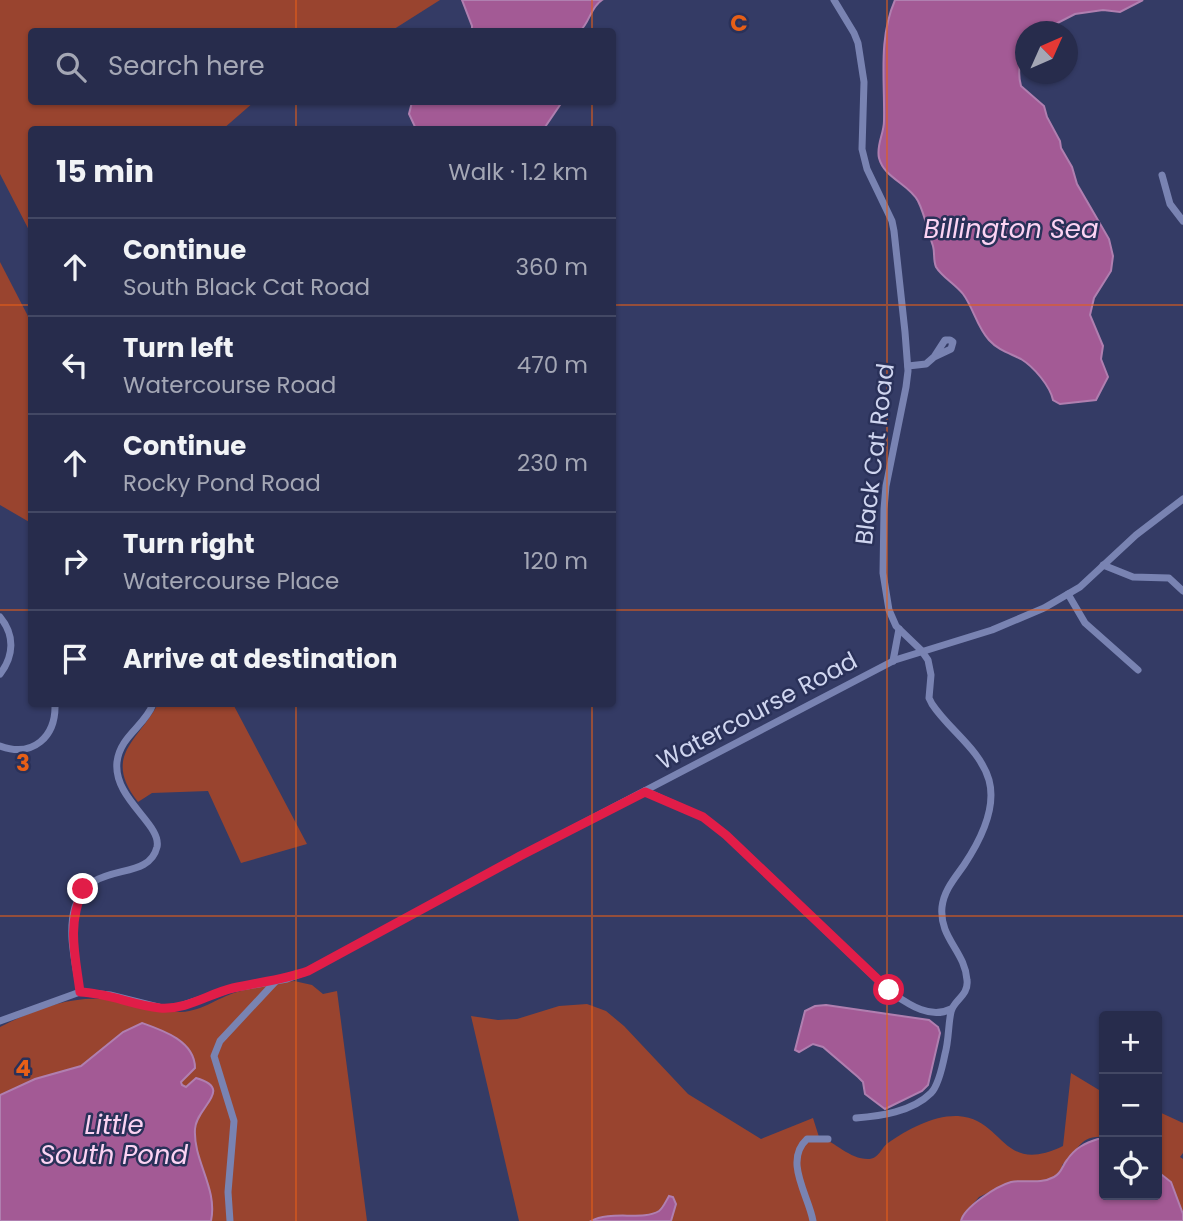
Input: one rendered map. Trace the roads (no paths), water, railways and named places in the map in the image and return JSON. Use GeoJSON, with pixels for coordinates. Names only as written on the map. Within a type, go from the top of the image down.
{"type":"FeatureCollection","features":[{"type":"Feature","properties":{"kind":"street","name":"Black Cat Road"},"geometry":{"type":"LineString","coordinates":[[834,0],[854,33],[861,59],[864,82],[862,149],[867,169],[892,221],[908,366],[904,409],[884,509],[885,590],[899,629],[922,650]]}},
{"type":"Feature","properties":{"kind":"street"},"geometry":{"type":"LineString","coordinates":[[1162,176],[1170,204],[1183,221]]}},
{"type":"Feature","properties":{"kind":"street"},"geometry":{"type":"LineString","coordinates":[[908,366],[926,364],[934,356]]}},
{"type":"Feature","properties":{"kind":"street","name":"Watercourse Road"},"geometry":{"type":"LineString","coordinates":[[80,992],[110,995],[155,1007],[177,1007],[231,989],[276,981],[308,971],[520,856],[894,661],[992,630],[1044,608],[1068,594],[1159,516],[1183,499]]}},
{"type":"Feature","properties":{"kind":"street"},"geometry":{"type":"LineString","coordinates":[[1103,565],[1133,577],[1169,578],[1183,591]]}},
{"type":"Feature","properties":{"kind":"street"},"geometry":{"type":"LineString","coordinates":[[1068,594],[1085,623],[1138,670]]}},
{"type":"Feature","properties":{"kind":"street"},"geometry":{"type":"LineString","coordinates":[[0,617],[8,626],[12,644],[9,662],[0,674]]}},
{"type":"Feature","properties":{"kind":"street","name":"Black Cat Road"},"geometry":{"type":"LineString","coordinates":[[894,661],[899,629]]}},
{"type":"Feature","properties":{"kind":"street"},"geometry":{"type":"LineString","coordinates":[[645,792],[703,817],[726,835],[889,990],[921,1010],[943,1013],[951,1009],[966,992],[967,980],[963,962],[944,932],[942,906],[947,890],[972,852],[988,819],[990,791],[989,780],[979,760],[932,704],[929,685],[931,674],[928,660],[922,650]]}},
{"type":"Feature","properties":{"kind":"street"},"geometry":{"type":"LineString","coordinates":[[0,746],[14,750],[35,746],[51,729],[55,707]]}},
{"type":"Feature","properties":{"kind":"street"},"geometry":{"type":"LineString","coordinates":[[0,1021],[80,992],[72,932],[75,908],[83,889],[97,878],[137,869],[152,857],[157,847],[157,837],[126,797],[117,773],[120,749],[152,707]]}},
{"type":"Feature","properties":{"kind":"street"},"geometry":{"type":"LineString","coordinates":[[230,1221],[228,1192],[234,1121],[214,1056],[220,1041],[276,981]]}},
{"type":"Feature","properties":{"kind":"street"},"geometry":{"type":"LineString","coordinates":[[856,1118],[882,1116],[914,1105],[932,1092],[946,1054],[951,1009]]}},
{"type":"Feature","properties":{"kind":"street"},"geometry":{"type":"LineString","coordinates":[[813,1221],[799,1180],[799,1153],[807,1139],[828,1139]]}},
{"type":"Feature","properties":{"kind":"water"},"geometry":{"type":"Polygon","coordinates":[[[462,0],[602,0],[582,28],[472,26],[462,0]]]}},
{"type":"Feature","properties":{"kind":"water","name":"Billington Sea"},"geometry":{"type":"Polygon","coordinates":[[[895,0],[1143,0],[1120,12],[1103,10],[1075,14],[1061,21],[1015,21],[1015,84],[1020,84],[1044,106],[1077,184],[1109,239],[1113,256],[1111,271],[1094,298],[1090,315],[1103,346],[1101,359],[1108,377],[1096,400],[1060,404],[1053,400],[1041,377],[1031,367],[989,340],[963,294],[936,267],[933,246],[918,201],[886,171],[878,153],[884,121],[884,45],[895,0]]]}},
{"type":"Feature","properties":{"kind":"water"},"geometry":{"type":"Polygon","coordinates":[[[411,105],[560,105],[546,126],[415,126],[409,114],[411,105]]]}},
{"type":"Feature","properties":{"kind":"water"},"geometry":{"type":"Polygon","coordinates":[[[826,1005],[929,1020],[938,1027],[940,1033],[928,1085],[922,1091],[885,1109],[865,1094],[863,1082],[823,1047],[813,1044],[799,1052],[795,1050],[805,1011],[826,1005]]]}},
{"type":"Feature","properties":{"kind":"water","name":"Little South Pond"},"geometry":{"type":"Polygon","coordinates":[[[142,1023],[176,1038],[190,1051],[195,1068],[181,1082],[182,1085],[186,1087],[196,1078],[207,1082],[212,1088],[213,1093],[195,1129],[195,1141],[211,1197],[211,1221],[0,1221],[0,1095],[35,1079],[81,1066],[123,1032],[142,1023]]]}},
{"type":"Feature","properties":{"kind":"water"},"geometry":{"type":"Polygon","coordinates":[[[1099,1139],[1099,1200],[1162,1200],[1162,1175],[1171,1182],[1183,1221],[961,1221],[974,1204],[1005,1184],[1016,1181],[1043,1181],[1059,1174],[1070,1156],[1085,1144],[1099,1139]]]}},
{"type":"Feature","properties":{"kind":"water"},"geometry":{"type":"Polygon","coordinates":[[[669,1196],[673,1197],[676,1204],[671,1221],[591,1221],[607,1216],[652,1214],[660,1210],[669,1196]]]}}]}
